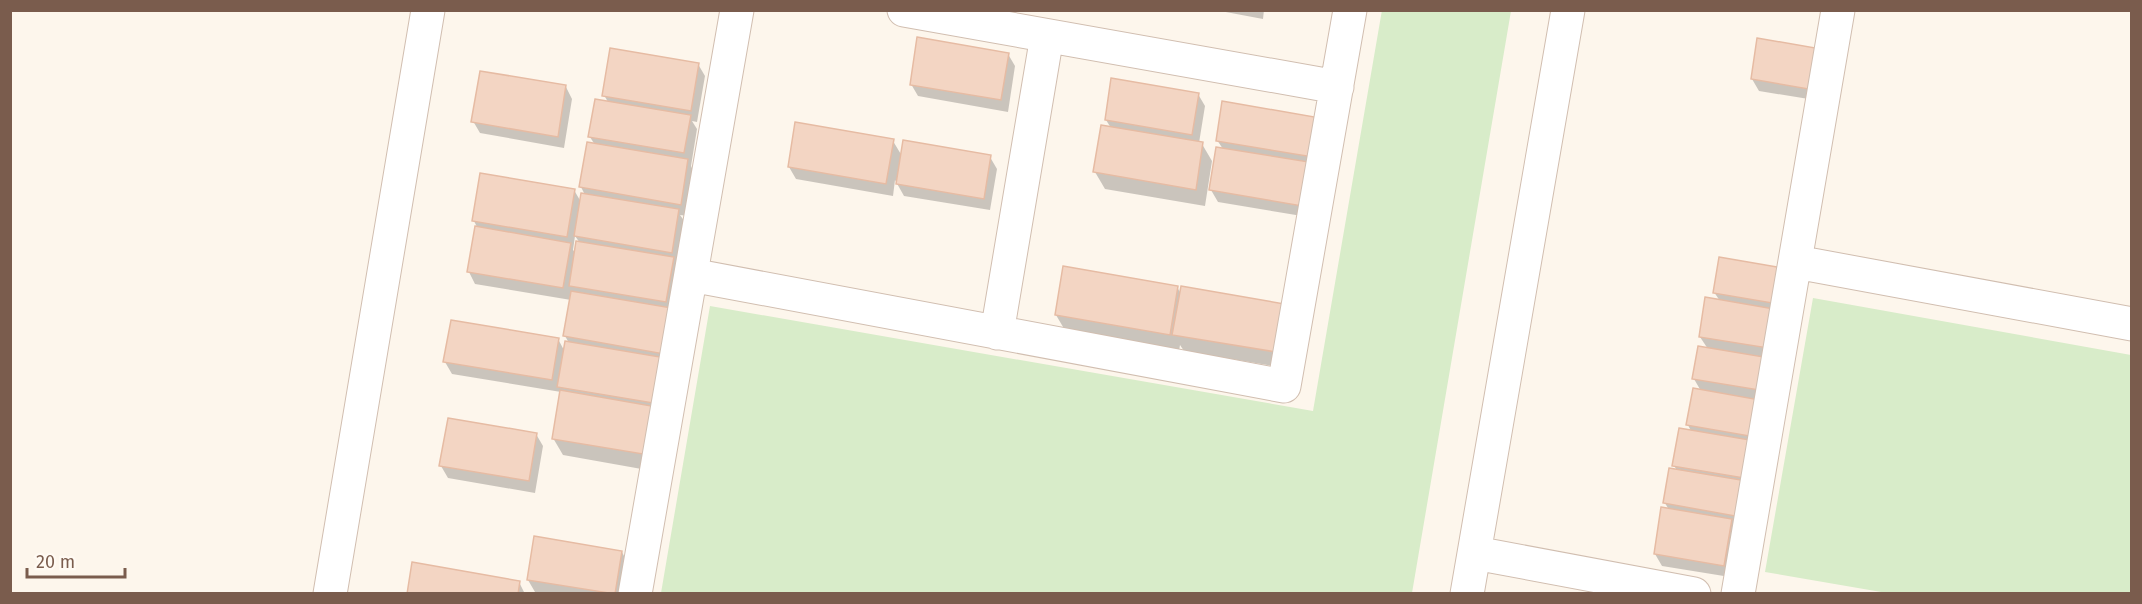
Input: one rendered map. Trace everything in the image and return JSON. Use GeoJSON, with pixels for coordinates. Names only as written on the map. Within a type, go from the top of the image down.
{"type":"FeatureCollection","features":[{"type":"Feature","properties":{"kind":"street"},"geometry":{"type":"LineString","coordinates":[[330,594],[428,10]]}},
{"type":"Feature","properties":{"kind":"street"},"geometry":{"type":"LineString","coordinates":[[635,594],[737,10]]}},
{"type":"Feature","properties":{"kind":"street"},"geometry":{"type":"LineString","coordinates":[[904,10],[1337,87]]}},
{"type":"Feature","properties":{"kind":"street"},"geometry":{"type":"LineString","coordinates":[[691,275],[1284,386],[1350,10]]}},
{"type":"Feature","properties":{"kind":"street"},"geometry":{"type":"LineString","coordinates":[[1467,594],[1568,10]]}},
{"type":"Feature","properties":{"kind":"street"},"geometry":{"type":"LineString","coordinates":[[1738,594],[1838,10]]}},
{"type":"Feature","properties":{"kind":"street"},"geometry":{"type":"LineString","coordinates":[[997,333],[1047,36]]}},
{"type":"Feature","properties":{"kind":"street"},"geometry":{"type":"LineString","coordinates":[[1796,262],[2132,324]]}},
{"type":"Feature","properties":{"kind":"street"},"geometry":{"type":"LineString","coordinates":[[1474,553],[1694,594]]}},
{"type":"Feature","properties":{"kind":"green space"},"geometry":{"type":"Polygon","coordinates":[[[1382,10],[1511,11],[1412,593],[661,593],[710,306],[1313,411],[1382,10]]]}},
{"type":"Feature","properties":{"kind":"green space"},"geometry":{"type":"Polygon","coordinates":[[[1813,298],[2131,355],[2131,593],[1887,593],[1765,572],[1813,298]]]}},
{"type":"Feature","properties":{"kind":"building"},"geometry":{"type":"Polygon","coordinates":[[[917,37],[1009,53],[1001,100],[910,85],[917,37]]]}},
{"type":"Feature","properties":{"kind":"building"},"geometry":{"type":"Polygon","coordinates":[[[1757,38],[1827,50],[1820,91],[1751,79],[1757,38]]]}},
{"type":"Feature","properties":{"kind":"building"},"geometry":{"type":"Polygon","coordinates":[[[610,48],[699,63],[691,111],[602,96],[610,48]]]}},
{"type":"Feature","properties":{"kind":"building"},"geometry":{"type":"Polygon","coordinates":[[[480,71],[566,85],[558,137],[471,122],[480,71]]]}},
{"type":"Feature","properties":{"kind":"building"},"geometry":{"type":"Polygon","coordinates":[[[1111,78],[1199,93],[1192,135],[1105,120],[1111,78]]]}},
{"type":"Feature","properties":{"kind":"building"},"geometry":{"type":"Polygon","coordinates":[[[595,99],[691,115],[684,153],[588,137],[595,99]]]}},
{"type":"Feature","properties":{"kind":"building"},"geometry":{"type":"Polygon","coordinates":[[[1222,101],[1326,119],[1319,158],[1216,141],[1222,101]]]}},
{"type":"Feature","properties":{"kind":"building"},"geometry":{"type":"Polygon","coordinates":[[[795,122],[894,139],[886,184],[788,167],[795,122]]]}},
{"type":"Feature","properties":{"kind":"building"},"geometry":{"type":"Polygon","coordinates":[[[1101,125],[1203,142],[1196,190],[1093,172],[1101,125]]]}},
{"type":"Feature","properties":{"kind":"building"},"geometry":{"type":"Polygon","coordinates":[[[903,140],[991,155],[984,199],[896,184],[903,140]]]}},
{"type":"Feature","properties":{"kind":"building"},"geometry":{"type":"Polygon","coordinates":[[[587,142],[688,159],[681,205],[579,187],[587,142]]]}},
{"type":"Feature","properties":{"kind":"building"},"geometry":{"type":"Polygon","coordinates":[[[1216,147],[1309,162],[1302,206],[1209,190],[1216,147]]]}},
{"type":"Feature","properties":{"kind":"building"},"geometry":{"type":"Polygon","coordinates":[[[480,173],[575,189],[567,237],[472,221],[480,173]]]}},
{"type":"Feature","properties":{"kind":"building"},"geometry":{"type":"Polygon","coordinates":[[[581,193],[679,209],[672,253],[574,236],[581,193]]]}},
{"type":"Feature","properties":{"kind":"building"},"geometry":{"type":"Polygon","coordinates":[[[475,226],[571,243],[563,288],[467,272],[475,226]]]}},
{"type":"Feature","properties":{"kind":"building"},"geometry":{"type":"Polygon","coordinates":[[[576,241],[674,257],[666,302],[569,286],[576,241]]]}},
{"type":"Feature","properties":{"kind":"building"},"geometry":{"type":"Polygon","coordinates":[[[1719,257],[1783,268],[1778,304],[1713,293],[1719,257]]]}},
{"type":"Feature","properties":{"kind":"building"},"geometry":{"type":"Polygon","coordinates":[[[1063,266],[1178,286],[1170,335],[1055,315],[1063,266]]]}},
{"type":"Feature","properties":{"kind":"building"},"geometry":{"type":"Polygon","coordinates":[[[1181,286],[1296,306],[1288,354],[1172,335],[1181,286]]]}},
{"type":"Feature","properties":{"kind":"building"},"geometry":{"type":"Polygon","coordinates":[[[571,291],[672,308],[664,354],[563,336],[571,291]]]}},
{"type":"Feature","properties":{"kind":"building"},"geometry":{"type":"Polygon","coordinates":[[[1705,297],[1780,310],[1774,349],[1699,337],[1705,297]]]}},
{"type":"Feature","properties":{"kind":"building"},"geometry":{"type":"Polygon","coordinates":[[[451,320],[559,338],[552,380],[443,362],[451,320]]]}},
{"type":"Feature","properties":{"kind":"building"},"geometry":{"type":"Polygon","coordinates":[[[565,341],[672,359],[665,405],[557,387],[565,341]]]}},
{"type":"Feature","properties":{"kind":"building"},"geometry":{"type":"Polygon","coordinates":[[[1698,346],[1770,358],[1765,391],[1692,379],[1698,346]]]}},
{"type":"Feature","properties":{"kind":"building"},"geometry":{"type":"Polygon","coordinates":[[[1693,388],[1760,400],[1755,437],[1686,425],[1693,388]]]}},
{"type":"Feature","properties":{"kind":"building"},"geometry":{"type":"Polygon","coordinates":[[[560,390],[663,408],[655,456],[552,439],[560,390]]]}},
{"type":"Feature","properties":{"kind":"building"},"geometry":{"type":"Polygon","coordinates":[[[448,418],[537,433],[529,481],[439,466],[448,418]]]}},
{"type":"Feature","properties":{"kind":"building"},"geometry":{"type":"Polygon","coordinates":[[[1679,428],[1750,440],[1744,478],[1672,466],[1679,428]]]}},
{"type":"Feature","properties":{"kind":"building"},"geometry":{"type":"Polygon","coordinates":[[[1669,468],[1741,480],[1735,516],[1663,503],[1669,468]]]}},
{"type":"Feature","properties":{"kind":"building"},"geometry":{"type":"Polygon","coordinates":[[[1661,507],[1732,519],[1724,566],[1654,554],[1661,507]]]}},
{"type":"Feature","properties":{"kind":"building"},"geometry":{"type":"Polygon","coordinates":[[[534,536],[622,551],[615,594],[527,580],[534,536]]]}},
{"type":"Feature","properties":{"kind":"building"},"geometry":{"type":"Polygon","coordinates":[[[412,562],[520,581],[518,594],[407,594],[412,562]]]}}]}
